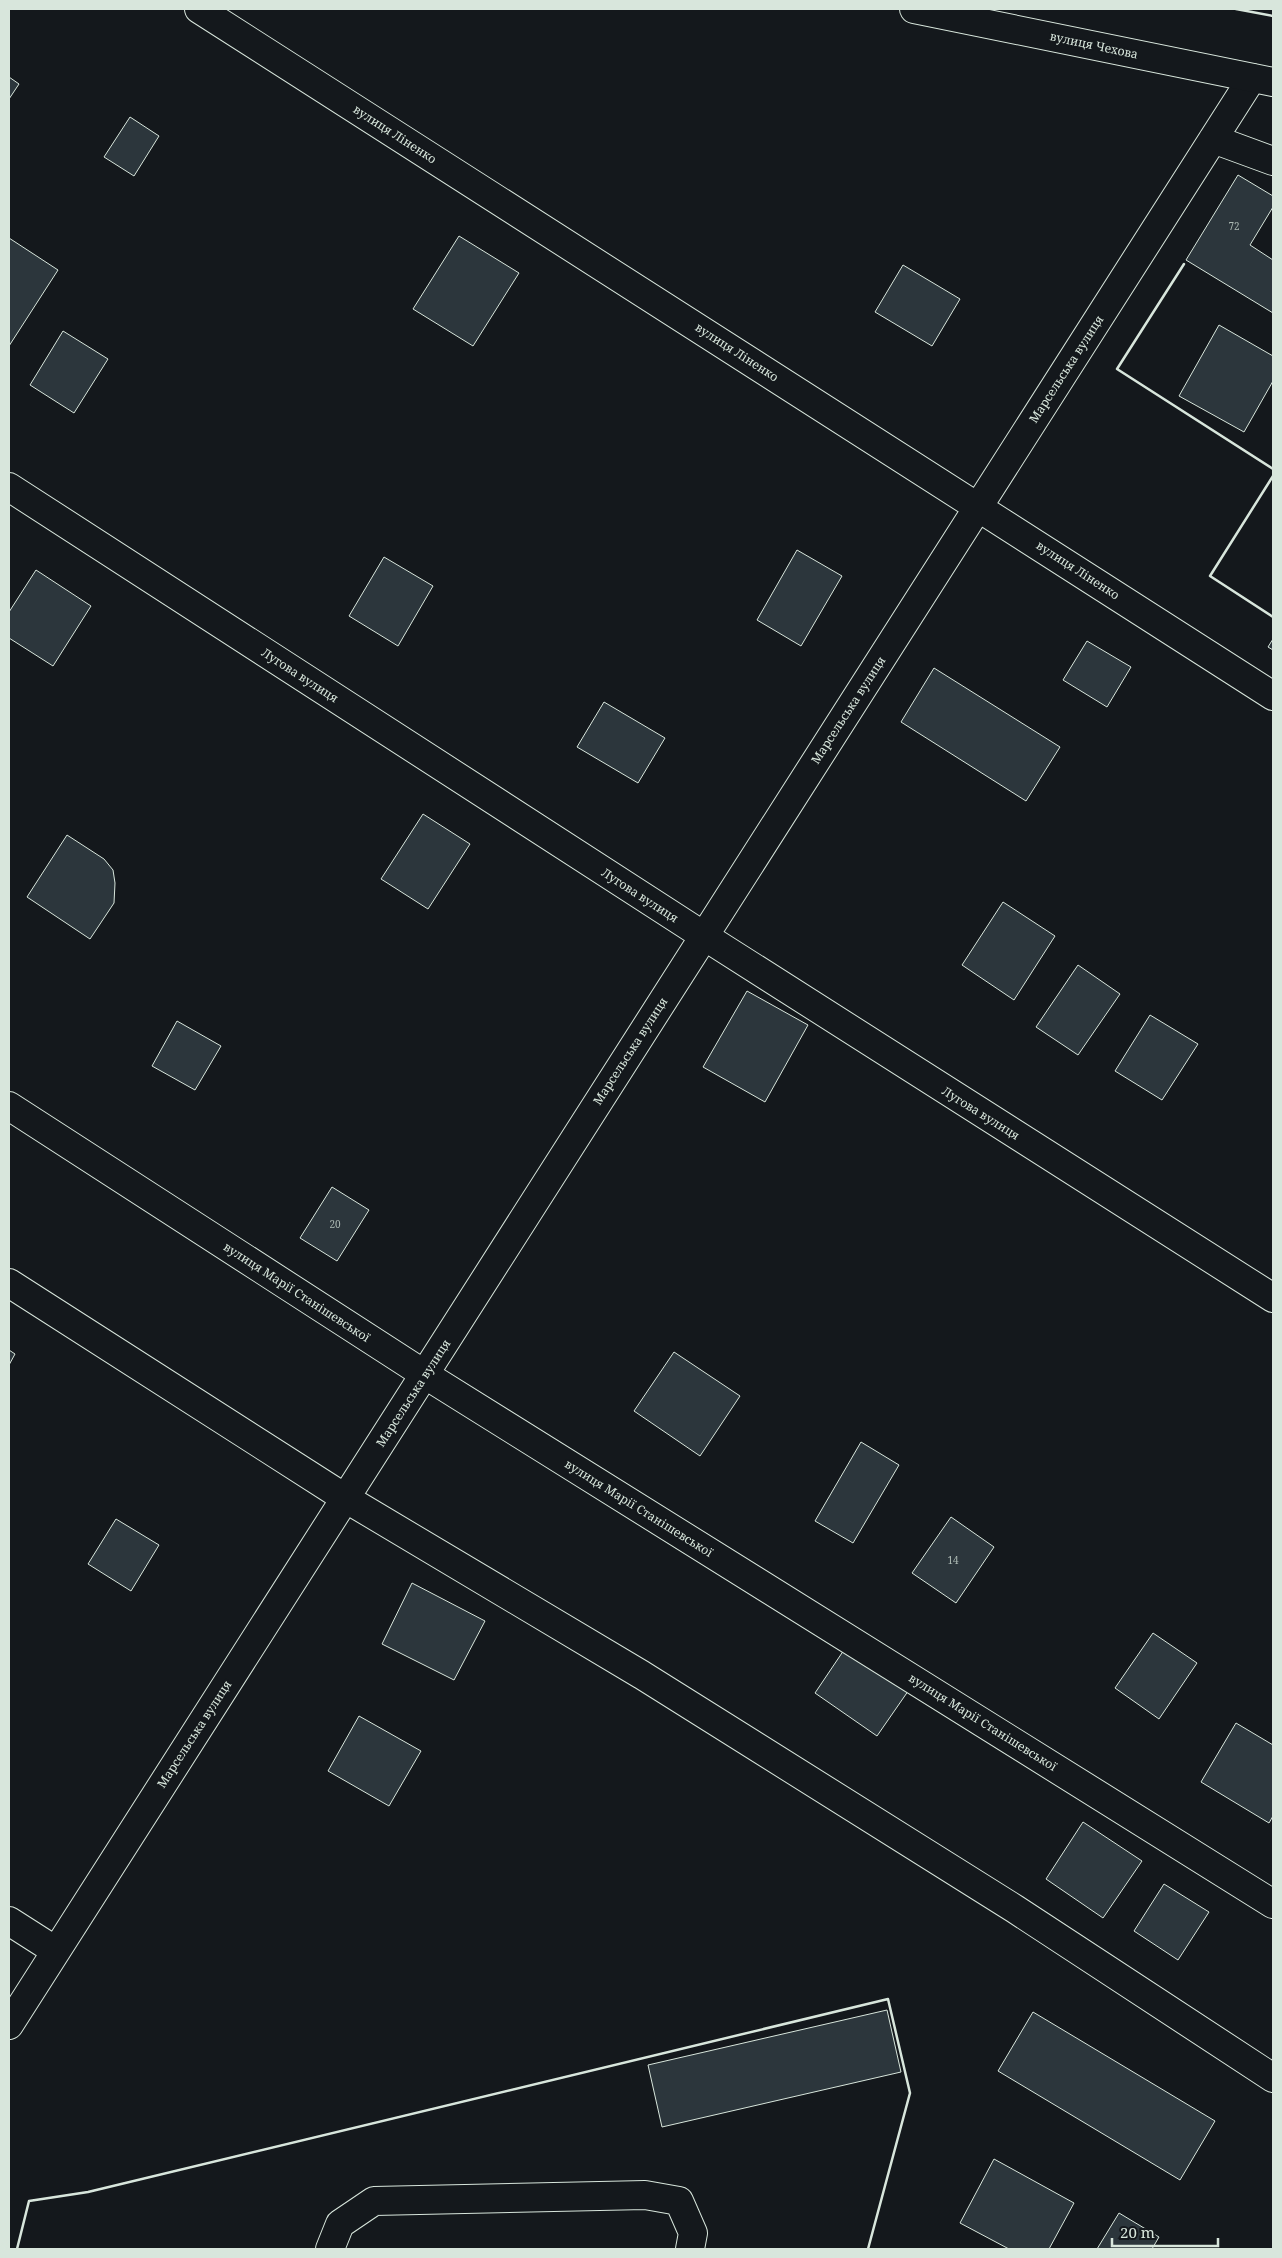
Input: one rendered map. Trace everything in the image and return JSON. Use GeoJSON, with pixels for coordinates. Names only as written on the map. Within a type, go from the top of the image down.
{"type":"FeatureCollection","features":[{"type":"Feature","properties":{"kind":"street","name":"вулиця Ліненко"},"geometry":{"type":"LineString","coordinates":[[199,9],[1273,696]]}},
{"type":"Feature","properties":{"kind":"street","name":"вулиця Чехова"},"geometry":{"type":"LineString","coordinates":[[914,9],[1263,80]]}},
{"type":"Feature","properties":{"kind":"street","name":"Марсельська вулиця"},"geometry":{"type":"LineString","coordinates":[[9,2025],[1213,139],[1263,80]]}},
{"type":"Feature","properties":{"kind":"street"},"geometry":{"type":"LineString","coordinates":[[1213,139],[1273,161]]}},
{"type":"Feature","properties":{"kind":"street","name":"Лугова вулиця"},"geometry":{"type":"LineString","coordinates":[[9,487],[704,936],[1273,1298]]}},
{"type":"Feature","properties":{"kind":"street","name":"вулиця Марії Станішевської"},"geometry":{"type":"LineString","coordinates":[[9,1106],[424,1374],[1273,1904]]}},
{"type":"Feature","properties":{"kind":"street"},"geometry":{"type":"LineString","coordinates":[[9,1283],[345,1498],[650,1680],[1015,1910],[1273,2078]]}},
{"type":"Feature","properties":{"kind":"street"},"geometry":{"type":"LineString","coordinates":[[9,1921],[56,1951]]}},
{"type":"Feature","properties":{"kind":"street"},"geometry":{"type":"LineString","coordinates":[[330,2249],[340,2224],[374,2201],[645,2195],[679,2201],[693,2233],[690,2249]]}},
{"type":"Feature","properties":{"kind":"building"},"geometry":{"type":"Polygon","coordinates":[[[9,77],[19,84],[9,99],[9,77]]]}},
{"type":"Feature","properties":{"kind":"building"},"geometry":{"type":"Polygon","coordinates":[[[130,117],[159,136],[134,176],[104,157],[130,117]]]}},
{"type":"Feature","properties":{"kind":"building"},"geometry":{"type":"Polygon","coordinates":[[[1238,175],[1273,196],[1273,207],[1250,245],[1273,260],[1273,313],[1186,260],[1238,175]]]}},
{"type":"Feature","properties":{"kind":"building"},"geometry":{"type":"Polygon","coordinates":[[[459,236],[519,273],[473,346],[413,309],[459,236]]]}},
{"type":"Feature","properties":{"kind":"building"},"geometry":{"type":"Polygon","coordinates":[[[9,238],[58,270],[9,346],[9,238]]]}},
{"type":"Feature","properties":{"kind":"building"},"geometry":{"type":"Polygon","coordinates":[[[903,265],[960,299],[932,346],[875,312],[903,265]]]}},
{"type":"Feature","properties":{"kind":"building"},"geometry":{"type":"Polygon","coordinates":[[[1219,325],[1273,356],[1273,381],[1244,432],[1179,396],[1219,325]]]}},
{"type":"Feature","properties":{"kind":"building"},"geometry":{"type":"Polygon","coordinates":[[[63,331],[108,359],[74,413],[30,385],[63,331]]]}},
{"type":"Feature","properties":{"kind":"building"},"geometry":{"type":"Polygon","coordinates":[[[797,550],[842,576],[801,646],[757,620],[797,550]]]}},
{"type":"Feature","properties":{"kind":"building"},"geometry":{"type":"Polygon","coordinates":[[[384,557],[433,586],[398,646],[349,616],[384,557]]]}},
{"type":"Feature","properties":{"kind":"building"},"geometry":{"type":"Polygon","coordinates":[[[36,570],[91,606],[53,666],[9,638],[9,612],[36,570]]]}},
{"type":"Feature","properties":{"kind":"building"},"geometry":{"type":"Polygon","coordinates":[[[1273,639],[1273,650],[1268,647],[1273,639]]]}},
{"type":"Feature","properties":{"kind":"building"},"geometry":{"type":"Polygon","coordinates":[[[1087,641],[1131,667],[1107,707],[1063,680],[1087,641]]]}},
{"type":"Feature","properties":{"kind":"building"},"geometry":{"type":"Polygon","coordinates":[[[934,668],[1060,747],[1026,801],[901,722],[934,668]]]}},
{"type":"Feature","properties":{"kind":"building"},"geometry":{"type":"Polygon","coordinates":[[[604,702],[665,738],[638,783],[577,747],[604,702]]]}},
{"type":"Feature","properties":{"kind":"building"},"geometry":{"type":"Polygon","coordinates":[[[423,814],[470,844],[428,909],[381,879],[423,814]]]}},
{"type":"Feature","properties":{"kind":"building"},"geometry":{"type":"Polygon","coordinates":[[[67,835],[104,859],[113,870],[115,883],[114,903],[90,939],[27,897],[67,835]]]}},
{"type":"Feature","properties":{"kind":"building"},"geometry":{"type":"Polygon","coordinates":[[[1003,902],[1055,936],[1014,1000],[962,965],[1003,902]]]}},
{"type":"Feature","properties":{"kind":"building"},"geometry":{"type":"Polygon","coordinates":[[[1078,965],[1120,994],[1078,1055],[1036,1027],[1078,965]]]}},
{"type":"Feature","properties":{"kind":"building"},"geometry":{"type":"Polygon","coordinates":[[[747,991],[808,1025],[765,1102],[703,1067],[747,991]]]}},
{"type":"Feature","properties":{"kind":"building"},"geometry":{"type":"Polygon","coordinates":[[[1150,1015],[1198,1044],[1162,1100],[1115,1071],[1150,1015]]]}},
{"type":"Feature","properties":{"kind":"building"},"geometry":{"type":"Polygon","coordinates":[[[177,1021],[221,1046],[195,1090],[152,1066],[177,1021]]]}},
{"type":"Feature","properties":{"kind":"building"},"geometry":{"type":"Polygon","coordinates":[[[332,1187],[369,1210],[337,1261],[300,1238],[332,1187]]]}},
{"type":"Feature","properties":{"kind":"building"},"geometry":{"type":"Polygon","coordinates":[[[9,1350],[15,1354],[9,1365],[9,1350]]]}},
{"type":"Feature","properties":{"kind":"building"},"geometry":{"type":"Polygon","coordinates":[[[674,1352],[740,1396],[700,1456],[634,1411],[674,1352]]]}},
{"type":"Feature","properties":{"kind":"building"},"geometry":{"type":"Polygon","coordinates":[[[861,1442],[899,1465],[853,1543],[815,1521],[861,1442]]]}},
{"type":"Feature","properties":{"kind":"building"},"geometry":{"type":"Polygon","coordinates":[[[951,1517],[994,1547],[956,1603],[912,1573],[951,1517]]]}},
{"type":"Feature","properties":{"kind":"building"},"geometry":{"type":"Polygon","coordinates":[[[116,1519],[159,1545],[131,1591],[88,1564],[116,1519]]]}},
{"type":"Feature","properties":{"kind":"building"},"geometry":{"type":"Polygon","coordinates":[[[412,1583],[485,1621],[454,1680],[382,1644],[412,1583]]]}},
{"type":"Feature","properties":{"kind":"building"},"geometry":{"type":"Polygon","coordinates":[[[1153,1633],[1197,1663],[1159,1719],[1115,1688],[1153,1633]]]}},
{"type":"Feature","properties":{"kind":"building"},"geometry":{"type":"Polygon","coordinates":[[[850,1641],[913,1684],[877,1736],[815,1693],[850,1641]]]}},
{"type":"Feature","properties":{"kind":"building"},"geometry":{"type":"Polygon","coordinates":[[[359,1716],[421,1751],[389,1806],[328,1771],[359,1716]]]}},
{"type":"Feature","properties":{"kind":"building"},"geometry":{"type":"Polygon","coordinates":[[[1236,1723],[1273,1745],[1273,1816],[1269,1823],[1201,1782],[1236,1723]]]}},
{"type":"Feature","properties":{"kind":"building"},"geometry":{"type":"Polygon","coordinates":[[[1083,1822],[1142,1861],[1103,1918],[1046,1879],[1083,1822]]]}},
{"type":"Feature","properties":{"kind":"building"},"geometry":{"type":"Polygon","coordinates":[[[1164,1884],[1209,1912],[1178,1960],[1134,1931],[1164,1884]]]}},
{"type":"Feature","properties":{"kind":"building"},"geometry":{"type":"Polygon","coordinates":[[[887,2010],[901,2072],[662,2127],[648,2065],[887,2010]]]}},
{"type":"Feature","properties":{"kind":"building"},"geometry":{"type":"Polygon","coordinates":[[[1033,2012],[1215,2121],[1180,2180],[998,2071],[1033,2012]]]}},
{"type":"Feature","properties":{"kind":"building"},"geometry":{"type":"Polygon","coordinates":[[[994,2159],[1074,2203],[1049,2249],[1009,2249],[960,2223],[994,2159]]]}},
{"type":"Feature","properties":{"kind":"building"},"geometry":{"type":"Polygon","coordinates":[[[1119,2213],[1159,2237],[1152,2249],[1097,2249],[1119,2213]]]}},
{"type":"Feature","properties":{"kind":"fence"},"geometry":{"type":"LineString","coordinates":[[17,2249],[29,2201],[88,2192],[888,1999],[910,2093],[868,2249]]}},
{"type":"Feature","properties":{"kind":"wall"},"geometry":{"type":"LineString","coordinates":[[1236,9],[1273,16]]}},
{"type":"Feature","properties":{"kind":"wall"},"geometry":{"type":"LineString","coordinates":[[1184,264],[1117,369],[1273,469]]}},
{"type":"Feature","properties":{"kind":"wall"},"geometry":{"type":"LineString","coordinates":[[1273,476],[1210,576],[1273,617]]}},
{"type":"Feature","properties":{"kind":"wall"},"geometry":{"type":"LineString","coordinates":[[17,2249],[29,2201],[88,2192],[888,1999],[910,2093],[868,2249]]}}]}
